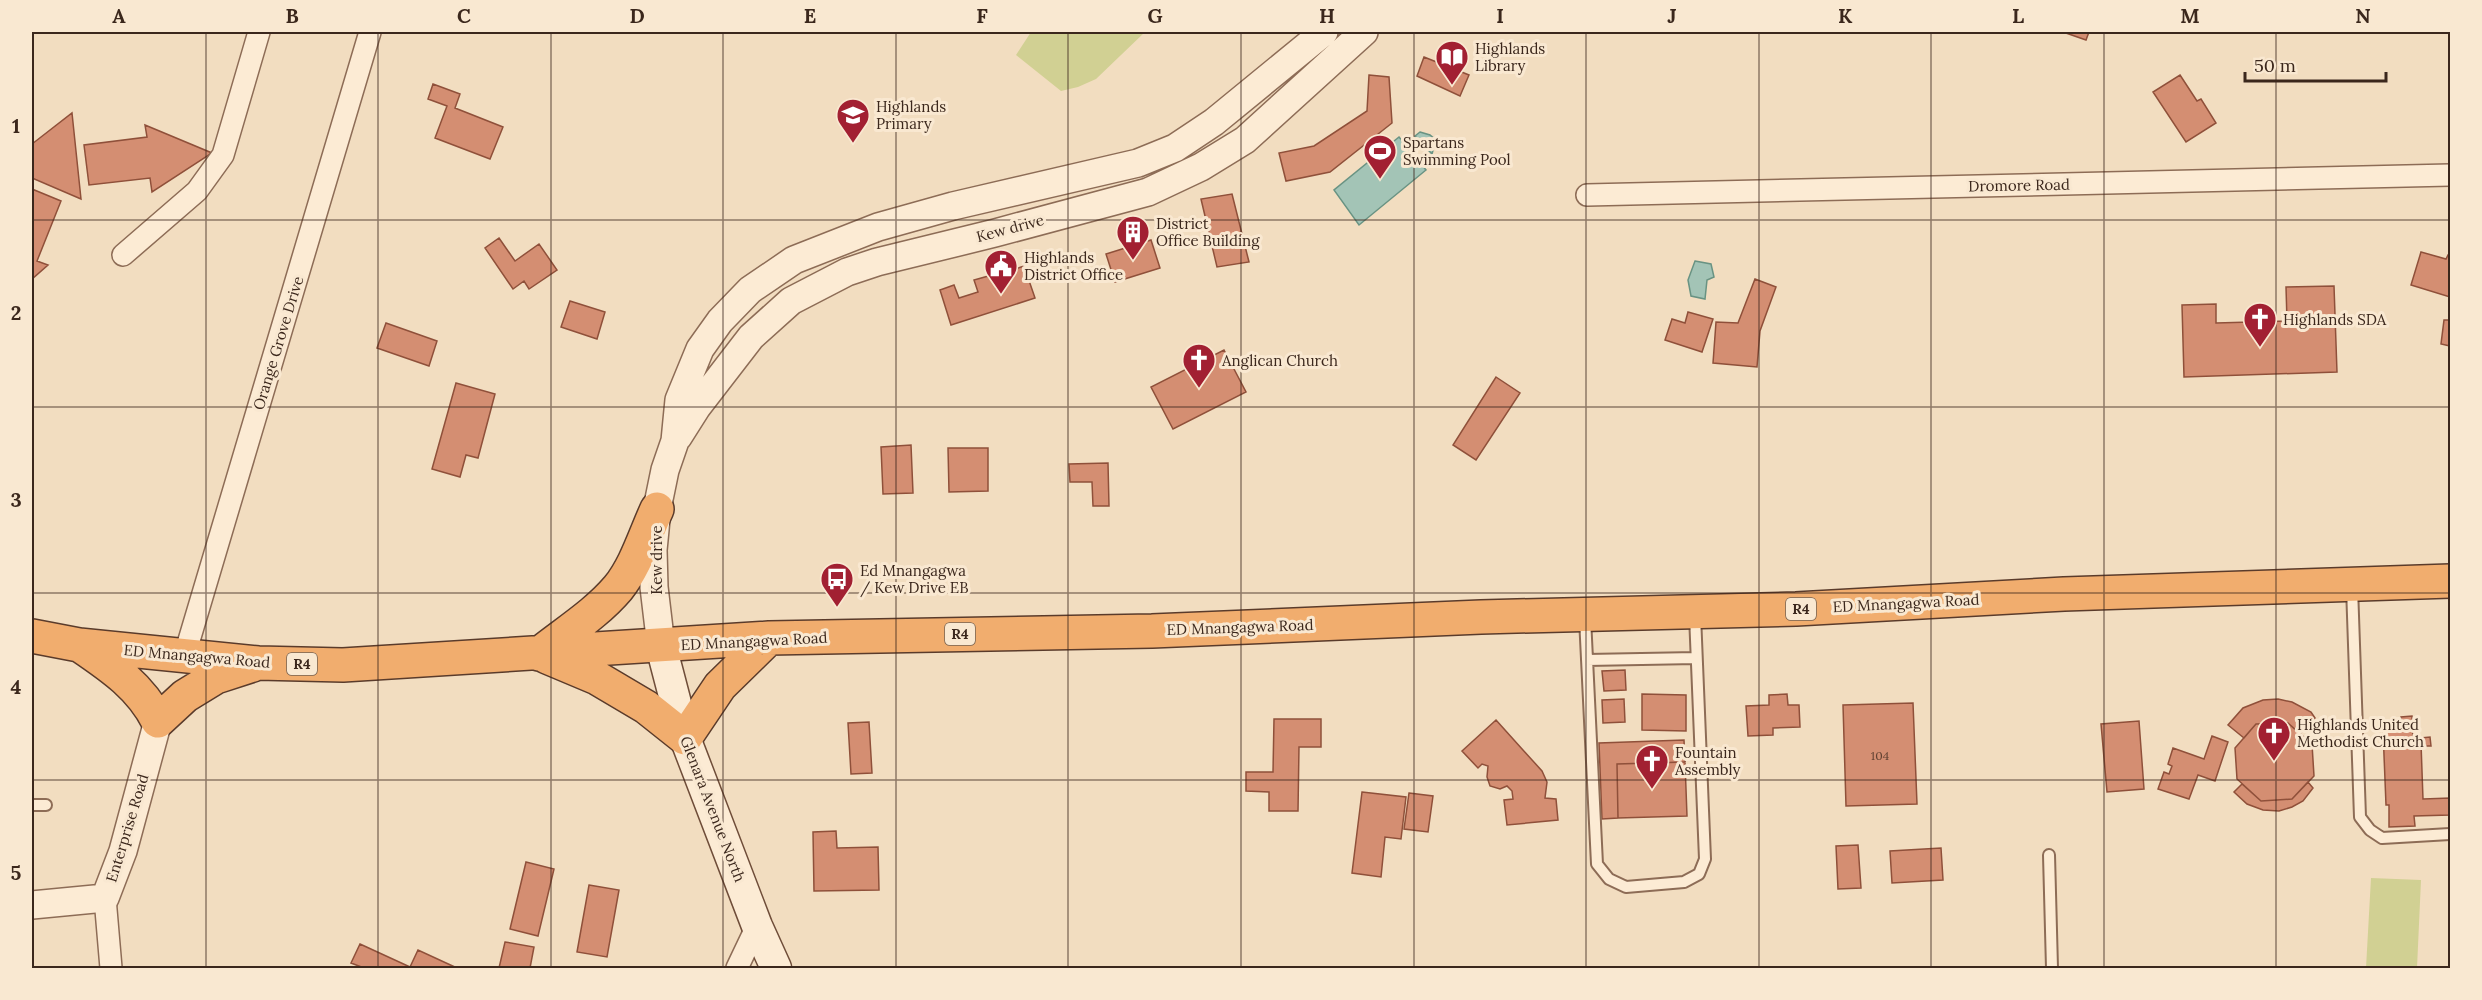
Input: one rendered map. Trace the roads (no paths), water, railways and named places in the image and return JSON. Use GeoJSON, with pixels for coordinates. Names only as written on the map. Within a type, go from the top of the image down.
{"type":"FeatureCollection","features":[{"type":"Feature","properties":{"kind":"highway"},"geometry":{"type":"LineString","coordinates":[[657,509],[632,565],[618,588],[579,623],[539,654],[597,678],[646,707],[685,738],[720,686],[769,638]]}},
{"type":"Feature","properties":{"kind":"highway","name":"ED Mnangagwa Road"},"geometry":{"type":"LineString","coordinates":[[32,636],[79,645],[258,663],[343,665],[769,638],[1152,631],[1796,609],[2064,594],[2451,581]]}},
{"type":"Feature","properties":{"kind":"highway"},"geometry":{"type":"LineString","coordinates":[[79,645],[136,688],[149,704],[158,721],[185,696],[216,677],[258,663]]}},
{"type":"Feature","properties":{"kind":"main road","name":"Glenara Avenue North"},"geometry":{"type":"LineString","coordinates":[[661,646],[685,738],[757,926],[776,969]]}},
{"type":"Feature","properties":{"kind":"street"},"geometry":{"type":"LineString","coordinates":[[123,255],[197,191],[223,155],[259,32]]}},
{"type":"Feature","properties":{"kind":"street","name":"Orange Grove Drive"},"geometry":{"type":"LineString","coordinates":[[186,654],[370,32]]}},
{"type":"Feature","properties":{"kind":"street","name":"Kew drive"},"geometry":{"type":"LineString","coordinates":[[675,441],[679,400],[700,350],[720,321],[750,290],[795,260],[878,227],[953,206],[1128,166],[1175,148],[1214,122],[1324,32]]}},
{"type":"Feature","properties":{"kind":"street","name":"Kew drive"},"geometry":{"type":"LineString","coordinates":[[661,646],[653,568],[657,509],[665,470],[675,441],[696,407],[751,337],[791,301],[847,272],[877,262],[1148,192],[1201,167],[1245,140],[1364,32]]}},
{"type":"Feature","properties":{"kind":"street","name":"Dromore Road"},"geometry":{"type":"LineString","coordinates":[[1587,195],[2451,175]]}},
{"type":"Feature","properties":{"kind":"street","name":"Enterprise Road"},"geometry":{"type":"LineString","coordinates":[[32,905],[105,898],[123,851],[158,721]]}},
{"type":"Feature","properties":{"kind":"street"},"geometry":{"type":"LineString","coordinates":[[105,898],[111,969]]}},
{"type":"Feature","properties":{"kind":"street"},"geometry":{"type":"LineString","coordinates":[[737,969],[757,926]]}},
{"type":"Feature","properties":{"kind":"lane"},"geometry":{"type":"LineString","coordinates":[[2352,584],[2360,817],[2370,830],[2382,838],[2451,834]]}},
{"type":"Feature","properties":{"kind":"lane"},"geometry":{"type":"LineString","coordinates":[[1585,615],[1597,864],[1609,879],[1626,887],[1684,882],[1699,874],[1705,859],[1694,612]]}},
{"type":"Feature","properties":{"kind":"lane"},"geometry":{"type":"LineString","coordinates":[[1587,660],[1696,658]]}},
{"type":"Feature","properties":{"kind":"lane"},"geometry":{"type":"LineString","coordinates":[[32,805],[46,805]]}},
{"type":"Feature","properties":{"kind":"lane"},"geometry":{"type":"LineString","coordinates":[[2049,855],[2052,969]]}},
{"type":"Feature","properties":{"kind":"place","name":"Highlands Library"},"geometry":{"type":"Point","coordinates":[1452,86]}},
{"type":"Feature","properties":{"kind":"place","name":"Highlands Primary"},"geometry":{"type":"Point","coordinates":[853,144]}},
{"type":"Feature","properties":{"kind":"place","name":"Spartans Swimming Pool"},"geometry":{"type":"Point","coordinates":[1380,180]}},
{"type":"Feature","properties":{"kind":"place","name":"District Office Building"},"geometry":{"type":"Point","coordinates":[1133,261]}},
{"type":"Feature","properties":{"kind":"place","name":"Highlands District Office"},"geometry":{"type":"Point","coordinates":[1001,295]}},
{"type":"Feature","properties":{"kind":"place","name":"Highlands SDA"},"geometry":{"type":"Point","coordinates":[2260,348]}},
{"type":"Feature","properties":{"kind":"place","name":"Anglican Church"},"geometry":{"type":"Point","coordinates":[1199,389]}},
{"type":"Feature","properties":{"kind":"place","name":"Ed Mnangagwa / Kew Drive EB"},"geometry":{"type":"Point","coordinates":[837,608]}},
{"type":"Feature","properties":{"kind":"place","name":"Highlands United Methodist Church"},"geometry":{"type":"Point","coordinates":[2274,762]}},
{"type":"Feature","properties":{"kind":"place","name":"Fountain Assembly"},"geometry":{"type":"Point","coordinates":[1652,790]}}]}
